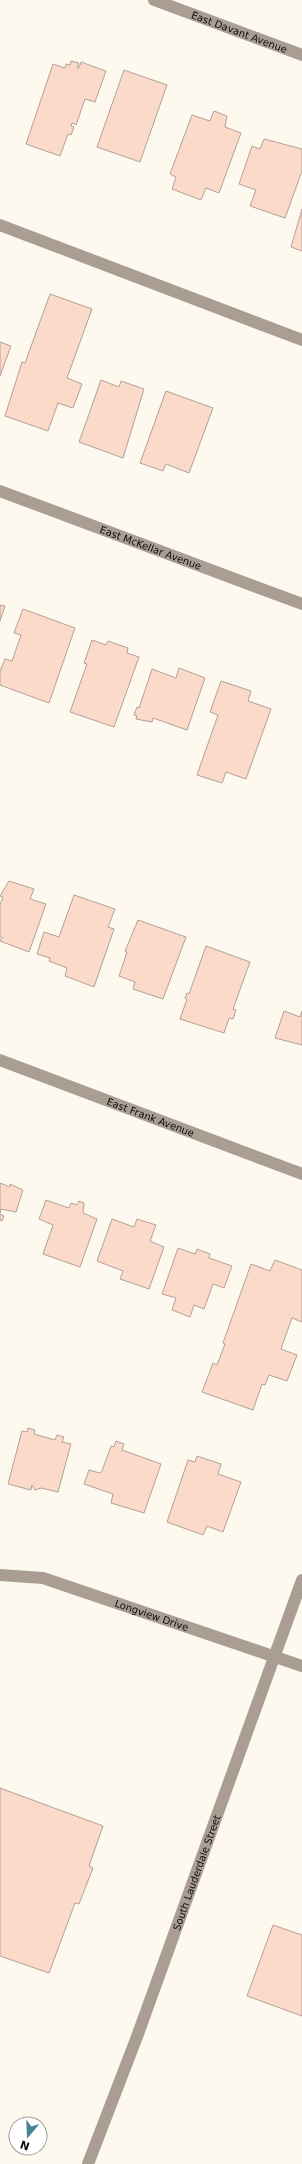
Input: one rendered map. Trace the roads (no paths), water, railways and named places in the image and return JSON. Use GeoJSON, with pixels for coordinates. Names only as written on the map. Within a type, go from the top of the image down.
{"type":"FeatureCollection","features":[{"type":"Feature","properties":{"kind":"street","name":"East Davant Avenue"},"geometry":{"type":"LineString","coordinates":[[154,0],[302,55]]}},
{"type":"Feature","properties":{"kind":"street"},"geometry":{"type":"LineString","coordinates":[[0,225],[302,340]]}},
{"type":"Feature","properties":{"kind":"street","name":"East McKellar Avenue"},"geometry":{"type":"LineString","coordinates":[[0,491],[302,604]]}},
{"type":"Feature","properties":{"kind":"street","name":"East Frank Avenue"},"geometry":{"type":"LineString","coordinates":[[0,1060],[302,1174]]}},
{"type":"Feature","properties":{"kind":"street","name":"Longview Drive"},"geometry":{"type":"LineString","coordinates":[[0,1575],[43,1578],[302,1666]]}},
{"type":"Feature","properties":{"kind":"street","name":"South Lauderdale Street"},"geometry":{"type":"LineString","coordinates":[[88,2164],[138,2034],[302,1580]]}}]}
